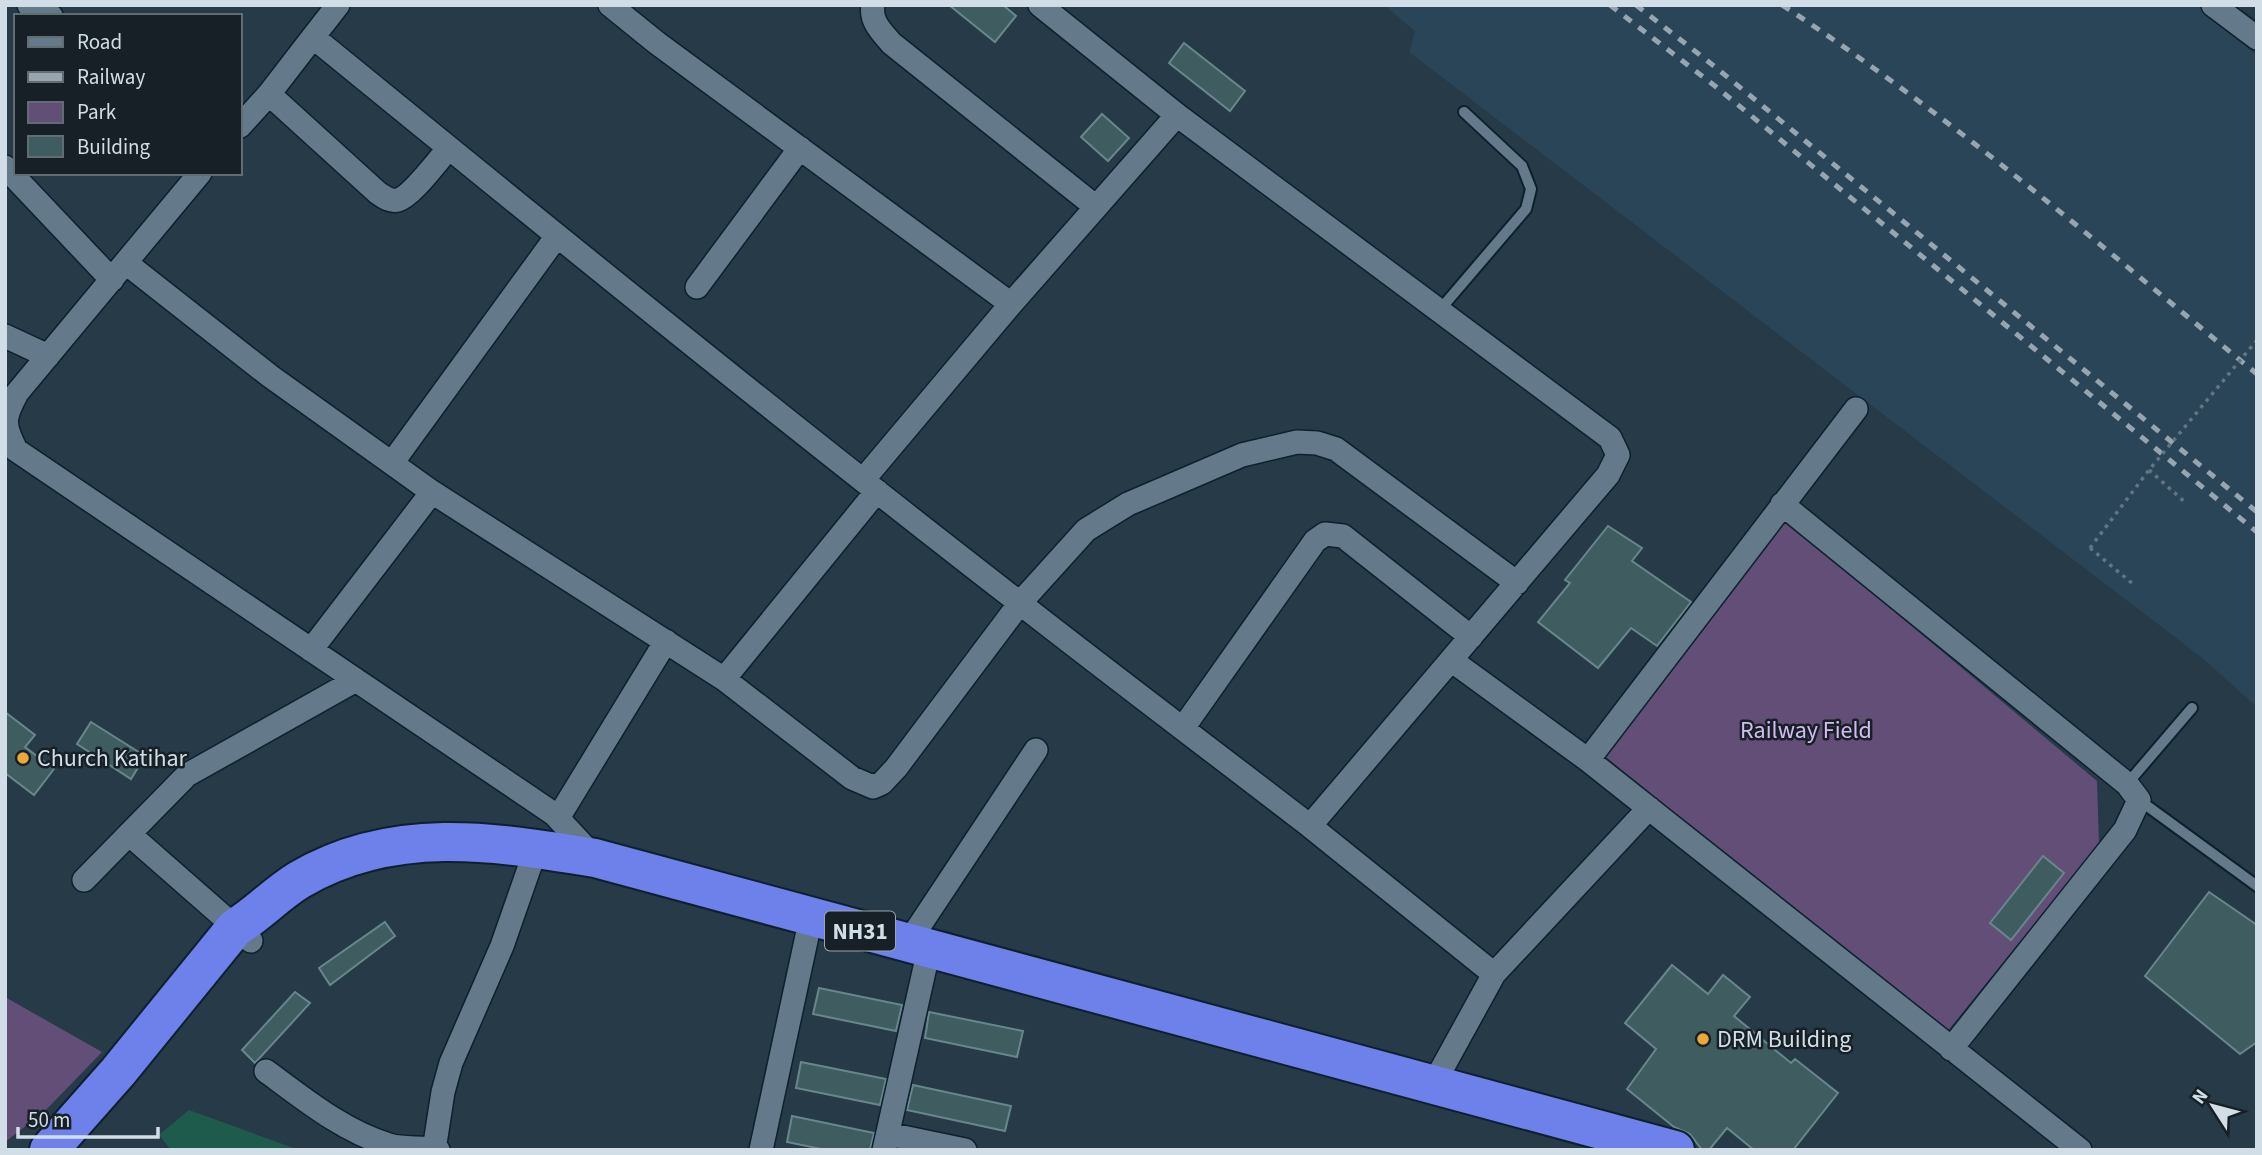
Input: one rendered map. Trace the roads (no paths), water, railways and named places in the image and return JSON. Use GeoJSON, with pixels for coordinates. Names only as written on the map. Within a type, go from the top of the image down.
{"type":"FeatureCollection","features":[{"type":"Feature","properties":{"kind":"highway","name":"NH31"},"geometry":{"type":"LineString","coordinates":[[49,1150],[90,1114],[195,999],[243,935],[299,880],[364,851],[443,840],[496,844],[595,858],[916,955],[1598,1150]]}},
{"type":"Feature","properties":{"kind":"highway","name":"NH31"},"geometry":{"type":"LineString","coordinates":[[243,935],[332,883],[368,870],[416,860],[496,860],[569,868],[807,936],[916,955],[1433,1085],[1675,1150]]}},
{"type":"Feature","properties":{"kind":"highway","name":"NH31"},"geometry":{"type":"LineString","coordinates":[[67,1150],[90,1114]]}},
{"type":"Feature","properties":{"kind":"street"},"geometry":{"type":"LineString","coordinates":[[29,5],[47,14]]}},
{"type":"Feature","properties":{"kind":"street"},"geometry":{"type":"LineString","coordinates":[[242,124],[269,94],[338,5]]}},
{"type":"Feature","properties":{"kind":"street"},"geometry":{"type":"LineString","coordinates":[[610,5],[1011,304]]}},
{"type":"Feature","properties":{"kind":"street"},"geometry":{"type":"LineString","coordinates":[[873,5],[871,15],[891,43],[1096,207]]}},
{"type":"Feature","properties":{"kind":"street"},"geometry":{"type":"LineString","coordinates":[[1040,5],[1177,115],[1610,438],[1618,455],[1608,475],[1310,826]]}},
{"type":"Feature","properties":{"kind":"street"},"geometry":{"type":"LineString","coordinates":[[2213,5],[2257,38]]}},
{"type":"Feature","properties":{"kind":"street"},"geometry":{"type":"LineString","coordinates":[[313,37],[557,236],[870,485],[1310,826],[1494,974]]}},
{"type":"Feature","properties":{"kind":"street"},"geometry":{"type":"LineString","coordinates":[[269,94],[390,201],[400,200],[410,192],[449,148]]}},
{"type":"Feature","properties":{"kind":"street"},"geometry":{"type":"LineString","coordinates":[[724,679],[1011,304],[1177,115]]}},
{"type":"Feature","properties":{"kind":"street"},"geometry":{"type":"LineString","coordinates":[[697,287],[800,148]]}},
{"type":"Feature","properties":{"kind":"street"},"geometry":{"type":"LineString","coordinates":[[5,167],[109,267],[270,376],[432,492],[724,679],[852,778],[873,787],[882,783],[896,768],[1020,603],[1086,530],[1128,504],[1242,455],[1297,442],[1317,443],[1336,449],[1517,583]]}},
{"type":"Feature","properties":{"kind":"street"},"geometry":{"type":"LineString","coordinates":[[198,175],[109,267],[27,346],[6,428],[16,450],[558,818],[595,858]]}},
{"type":"Feature","properties":{"kind":"street"},"geometry":{"type":"LineString","coordinates":[[392,463],[557,236]]}},
{"type":"Feature","properties":{"kind":"street"},"geometry":{"type":"LineString","coordinates":[[1588,760],[1856,409]]}},
{"type":"Feature","properties":{"kind":"street"},"geometry":{"type":"LineString","coordinates":[[311,650],[432,492]]}},
{"type":"Feature","properties":{"kind":"street"},"geometry":{"type":"LineString","coordinates":[[1782,504],[1935,626],[2133,792],[2125,830],[1951,1049]]}},
{"type":"Feature","properties":{"kind":"street"},"geometry":{"type":"LineString","coordinates":[[1183,728],[1315,541],[1325,534],[1343,536],[1471,637]]}},
{"type":"Feature","properties":{"kind":"street"},"geometry":{"type":"LineString","coordinates":[[558,818],[666,641]]}},
{"type":"Feature","properties":{"kind":"street"},"geometry":{"type":"LineString","coordinates":[[1451,660],[1588,760],[2080,1150]]}},
{"type":"Feature","properties":{"kind":"street"},"geometry":{"type":"LineString","coordinates":[[84,880],[187,775],[356,680]]}},
{"type":"Feature","properties":{"kind":"street"},"geometry":{"type":"LineString","coordinates":[[965,1150],[886,1142],[916,955],[1036,750]]}},
{"type":"Feature","properties":{"kind":"street"},"geometry":{"type":"LineString","coordinates":[[1433,1085],[1494,974],[1649,808]]}},
{"type":"Feature","properties":{"kind":"street"},"geometry":{"type":"LineString","coordinates":[[129,834],[243,935]]}},
{"type":"Feature","properties":{"kind":"street"},"geometry":{"type":"LineString","coordinates":[[266,1072],[319,1111],[360,1133],[391,1146],[435,1149],[443,1093],[451,1063],[502,946],[531,863]]}},
{"type":"Feature","properties":{"kind":"street"},"geometry":{"type":"LineString","coordinates":[[761,1150],[807,936]]}},
{"type":"Feature","properties":{"kind":"lane"},"geometry":{"type":"LineString","coordinates":[[1438,312],[1526,209],[1531,190],[1522,166],[1465,113]]}},
{"type":"Feature","properties":{"kind":"lane"},"geometry":{"type":"LineString","coordinates":[[2192,708],[2133,792],[2257,886]]}},
{"type":"Feature","properties":{"kind":"railway"},"geometry":{"type":"LineString","coordinates":[[1610,5],[1715,86],[2257,532]]}},
{"type":"Feature","properties":{"kind":"railway"},"geometry":{"type":"LineString","coordinates":[[1636,5],[2257,512]]}},
{"type":"Feature","properties":{"kind":"railway"},"geometry":{"type":"LineString","coordinates":[[1782,5],[1844,47],[1965,137],[2083,230],[2257,374]]}},
{"type":"Feature","properties":{"kind":"place","name":"Church Katihar"},"geometry":{"type":"Point","coordinates":[23,758]}},
{"type":"Feature","properties":{"kind":"place","name":"DRM Building"},"geometry":{"type":"Point","coordinates":[1703,1039]}},
{"type":"Feature","properties":{"kind":"park label","name":"Railway Field"},"geometry":{"type":"Point","coordinates":[1806,730]}}]}
